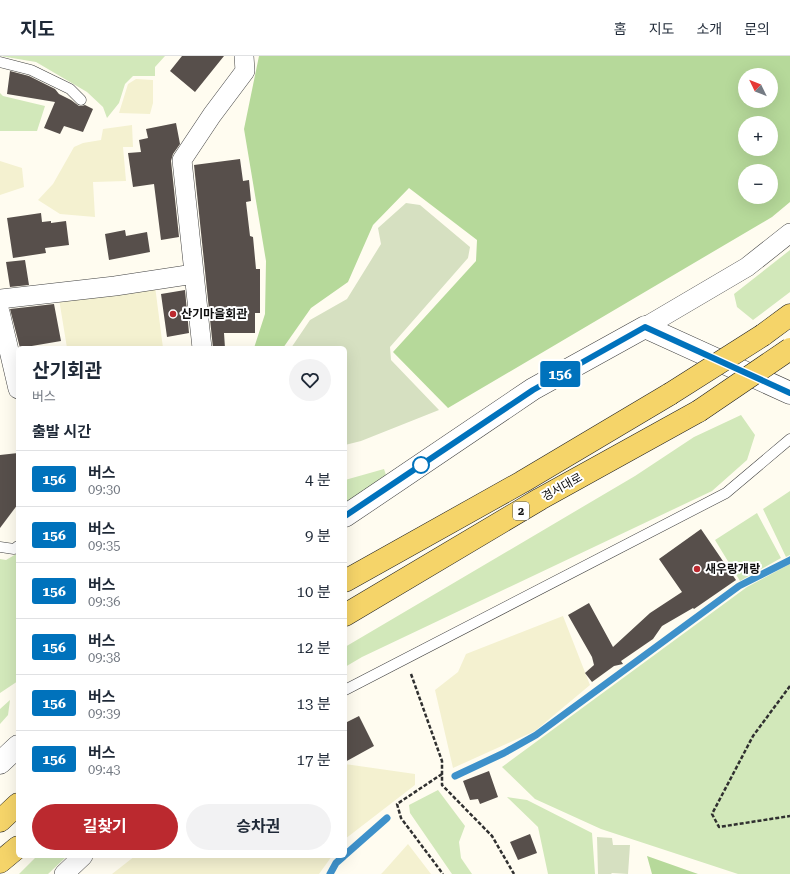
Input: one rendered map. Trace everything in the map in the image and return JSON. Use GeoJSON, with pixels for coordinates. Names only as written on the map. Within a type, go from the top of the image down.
{"type":"FeatureCollection","features":[{"type":"Feature","properties":{"kind":"main road","name":"경서대로"},"geometry":{"type":"LineString","coordinates":[[347,579],[522,482],[670,394],[763,335],[790,315]]}},
{"type":"Feature","properties":{"kind":"main road","name":"경서대로"},"geometry":{"type":"LineString","coordinates":[[347,614],[540,499],[699,411],[790,349]]}},
{"type":"Feature","properties":{"kind":"main road"},"geometry":{"type":"LineString","coordinates":[[0,821],[16,806]]}},
{"type":"Feature","properties":{"kind":"main road"},"geometry":{"type":"LineString","coordinates":[[0,862],[16,849]]}},
{"type":"Feature","properties":{"kind":"street"},"geometry":{"type":"LineString","coordinates":[[202,346],[182,160],[212,115],[245,71],[244,56]]}},
{"type":"Feature","properties":{"kind":"street"},"geometry":{"type":"LineString","coordinates":[[347,515],[533,390],[747,268],[790,233]]}},
{"type":"Feature","properties":{"kind":"street"},"geometry":{"type":"LineString","coordinates":[[0,299],[115,286],[194,274]]}},
{"type":"Feature","properties":{"kind":"street"},"geometry":{"type":"LineString","coordinates":[[0,312],[16,380]]}},
{"type":"Feature","properties":{"kind":"street"},"geometry":{"type":"LineString","coordinates":[[645,327],[790,393]]}},
{"type":"Feature","properties":{"kind":"street"},"geometry":{"type":"LineString","coordinates":[[0,763],[16,748]]}},
{"type":"Feature","properties":{"kind":"street"},"geometry":{"type":"LineString","coordinates":[[64,874],[81,858]]}},
{"type":"Feature","properties":{"kind":"lane"},"geometry":{"type":"LineString","coordinates":[[0,62],[31,70],[70,89],[81,100]]}},
{"type":"Feature","properties":{"kind":"lane"},"geometry":{"type":"LineString","coordinates":[[347,689],[726,493],[790,439]]}},
{"type":"Feature","properties":{"kind":"lane"},"geometry":{"type":"LineString","coordinates":[[0,547],[14,549],[16,548]]}},
{"type":"Feature","properties":{"kind":"path"},"geometry":{"type":"LineString","coordinates":[[406,658],[442,761],[442,785],[492,836],[514,874]]}},
{"type":"Feature","properties":{"kind":"path"},"geometry":{"type":"LineString","coordinates":[[790,686],[753,736],[712,814],[720,827],[790,816]]}},
{"type":"Feature","properties":{"kind":"path"},"geometry":{"type":"LineString","coordinates":[[442,774],[397,804],[401,818],[443,874]]}},
{"type":"Feature","properties":{"kind":"shaded area"},"geometry":{"type":"Polygon","coordinates":[[[136,79],[153,80],[153,103],[150,114],[119,113],[128,84],[136,79]]]}},
{"type":"Feature","properties":{"kind":"shaded area"},"geometry":{"type":"Polygon","coordinates":[[[132,125],[133,147],[123,147],[126,181],[93,182],[95,217],[60,214],[38,200],[53,184],[74,147],[83,143],[101,140],[103,129],[132,125]]]}},
{"type":"Feature","properties":{"kind":"shaded area"},"geometry":{"type":"Polygon","coordinates":[[[0,161],[22,168],[24,187],[0,195],[0,161]]]}},
{"type":"Feature","properties":{"kind":"shaded area"},"geometry":{"type":"Polygon","coordinates":[[[155,286],[163,346],[67,346],[59,299],[155,286]]]}},
{"type":"Feature","properties":{"kind":"shaded area"},"geometry":{"type":"Polygon","coordinates":[[[563,616],[590,685],[535,731],[453,768],[435,690],[458,672],[466,654],[563,616]]]}},
{"type":"Feature","properties":{"kind":"shaded area"},"geometry":{"type":"Polygon","coordinates":[[[347,764],[415,774],[415,785],[347,837],[347,764]]]}},
{"type":"Feature","properties":{"kind":"shaded area"},"geometry":{"type":"Polygon","coordinates":[[[408,844],[431,874],[381,874],[384,871],[408,844]]]}},
{"type":"Feature","properties":{"kind":"shaded area"},"geometry":{"type":"Polygon","coordinates":[[[132,858],[331,858],[319,874],[112,874],[132,858]]]}},
{"type":"Feature","properties":{"kind":"green space"},"geometry":{"type":"Polygon","coordinates":[[[0,56],[165,56],[155,67],[155,76],[133,76],[125,84],[119,103],[107,118],[103,107],[87,92],[36,62],[0,56]]]}},
{"type":"Feature","properties":{"kind":"green space"},"geometry":{"type":"Polygon","coordinates":[[[259,56],[790,56],[790,202],[772,217],[448,408],[393,352],[476,261],[477,240],[409,188],[373,225],[348,282],[311,308],[284,346],[255,346],[265,314],[266,261],[244,129],[259,56]]]}},
{"type":"Feature","properties":{"kind":"green space"},"geometry":{"type":"Polygon","coordinates":[[[0,93],[3,96],[45,106],[37,131],[0,131],[0,93]]]}},
{"type":"Feature","properties":{"kind":"green space"},"geometry":{"type":"Polygon","coordinates":[[[406,203],[420,205],[470,247],[468,258],[390,347],[391,360],[439,410],[361,441],[347,444],[347,346],[292,346],[310,320],[347,299],[381,244],[378,228],[406,203]]]}},
{"type":"Feature","properties":{"kind":"green space"},"geometry":{"type":"Polygon","coordinates":[[[790,250],[790,292],[753,320],[737,307],[734,294],[790,250]]]}},
{"type":"Feature","properties":{"kind":"green space"},"geometry":{"type":"Polygon","coordinates":[[[741,415],[755,435],[747,460],[712,491],[362,657],[347,666],[347,646],[635,476],[694,437],[741,415]]]}},
{"type":"Feature","properties":{"kind":"green space"},"geometry":{"type":"Polygon","coordinates":[[[384,469],[387,478],[347,504],[347,479],[384,469]]]}},
{"type":"Feature","properties":{"kind":"green space"},"geometry":{"type":"Polygon","coordinates":[[[790,491],[790,555],[786,557],[763,509],[790,491]]]}},
{"type":"Feature","properties":{"kind":"green space"},"geometry":{"type":"Polygon","coordinates":[[[757,513],[781,558],[740,581],[715,540],[757,513]]]}},
{"type":"Feature","properties":{"kind":"green space"},"geometry":{"type":"Polygon","coordinates":[[[16,554],[16,682],[0,693],[0,559],[6,560],[16,554]]]}},
{"type":"Feature","properties":{"kind":"green space"},"geometry":{"type":"Polygon","coordinates":[[[790,564],[790,874],[738,874],[601,829],[535,799],[502,767],[747,587],[790,564]]]}},
{"type":"Feature","properties":{"kind":"green space"},"geometry":{"type":"Polygon","coordinates":[[[10,700],[8,715],[0,724],[0,709],[10,700]]]}},
{"type":"Feature","properties":{"kind":"green space"},"geometry":{"type":"Polygon","coordinates":[[[438,790],[465,826],[459,842],[461,858],[472,874],[452,874],[410,813],[409,805],[438,790]]]}},
{"type":"Feature","properties":{"kind":"green space"},"geometry":{"type":"Polygon","coordinates":[[[507,797],[527,800],[592,833],[595,874],[548,874],[538,827],[507,797]]]}},
{"type":"Feature","properties":{"kind":"green space"},"geometry":{"type":"Polygon","coordinates":[[[597,837],[612,838],[613,845],[630,845],[628,874],[598,874],[597,837]]]}},
{"type":"Feature","properties":{"kind":"green space"},"geometry":{"type":"Polygon","coordinates":[[[647,856],[698,874],[652,874],[647,856]]]}},
{"type":"Feature","properties":{"kind":"green space"},"geometry":{"type":"Polygon","coordinates":[[[35,858],[65,858],[48,874],[19,874],[35,858]]]}},
{"type":"Feature","properties":{"kind":"building"},"geometry":{"type":"Polygon","coordinates":[[[182,56],[224,56],[195,92],[170,71],[182,56]]]}},
{"type":"Feature","properties":{"kind":"building"},"geometry":{"type":"Polygon","coordinates":[[[10,71],[29,76],[55,89],[59,94],[79,106],[85,105],[93,109],[83,132],[64,126],[60,134],[44,128],[55,102],[7,94],[10,71]]]}},
{"type":"Feature","properties":{"kind":"building"},"geometry":{"type":"Polygon","coordinates":[[[176,123],[180,144],[173,154],[171,161],[179,237],[161,240],[154,184],[133,187],[128,153],[141,152],[139,140],[148,138],[146,129],[176,123]]]}},
{"type":"Feature","properties":{"kind":"building"},"geometry":{"type":"Polygon","coordinates":[[[240,159],[243,181],[249,180],[251,201],[246,202],[250,236],[253,237],[256,269],[260,269],[260,313],[255,313],[255,333],[224,333],[225,346],[213,346],[194,165],[240,159]]]}},
{"type":"Feature","properties":{"kind":"building"},"geometry":{"type":"Polygon","coordinates":[[[41,213],[42,222],[51,221],[51,223],[66,221],[69,245],[45,248],[46,253],[13,258],[7,218],[41,213]]]}},
{"type":"Feature","properties":{"kind":"building"},"geometry":{"type":"Polygon","coordinates":[[[125,230],[126,236],[147,232],[150,252],[109,260],[105,234],[125,230]]]}},
{"type":"Feature","properties":{"kind":"building"},"geometry":{"type":"Polygon","coordinates":[[[25,260],[29,285],[10,287],[6,262],[25,260]]]}},
{"type":"Feature","properties":{"kind":"building","name":"산기마을회관"},"geometry":{"type":"Polygon","coordinates":[[[185,290],[189,333],[167,337],[161,294],[185,290]]]}},
{"type":"Feature","properties":{"kind":"building"},"geometry":{"type":"Polygon","coordinates":[[[54,304],[61,341],[32,346],[19,346],[10,309],[54,304]]]}},
{"type":"Feature","properties":{"kind":"building"},"geometry":{"type":"Polygon","coordinates":[[[16,453],[16,507],[0,528],[0,455],[16,453]]]}},
{"type":"Feature","properties":{"kind":"building"},"geometry":{"type":"Polygon","coordinates":[[[701,529],[736,580],[694,609],[693,608],[662,626],[653,639],[621,661],[623,664],[614,666],[592,682],[585,673],[594,665],[592,657],[568,615],[589,603],[613,647],[650,613],[682,592],[659,559],[701,529]]]}},
{"type":"Feature","properties":{"kind":"building"},"geometry":{"type":"Polygon","coordinates":[[[359,716],[374,746],[347,761],[347,722],[359,716]]]}},
{"type":"Feature","properties":{"kind":"building"},"geometry":{"type":"Polygon","coordinates":[[[489,771],[498,797],[480,804],[478,799],[470,800],[463,781],[489,771]]]}},
{"type":"Feature","properties":{"kind":"building"},"geometry":{"type":"Polygon","coordinates":[[[530,834],[537,853],[518,860],[510,842],[530,834]]]}},
{"type":"Feature","properties":{"kind":"waterway"},"geometry":{"type":"LineString","coordinates":[[455,776],[504,753],[536,735],[739,586],[790,560]]}},
{"type":"Feature","properties":{"kind":"waterway"},"geometry":{"type":"LineString","coordinates":[[347,853],[387,818]]}},
{"type":"Feature","properties":{"kind":"waterway"},"geometry":{"type":"LineString","coordinates":[[330,874],[336,863],[342,858]]}},
{"type":"Feature","properties":{"kind":"bus line","name":"156"},"geometry":{"type":"LineString","coordinates":[[347,515],[533,390],[645,327],[790,393]]}},
{"type":"Feature","properties":{"kind":"place","name":"산기마을회관"},"geometry":{"type":"Point","coordinates":[173,314]}},
{"type":"Feature","properties":{"kind":"place","name":"새우랑개랑"},"geometry":{"type":"Point","coordinates":[697,569]}}]}
